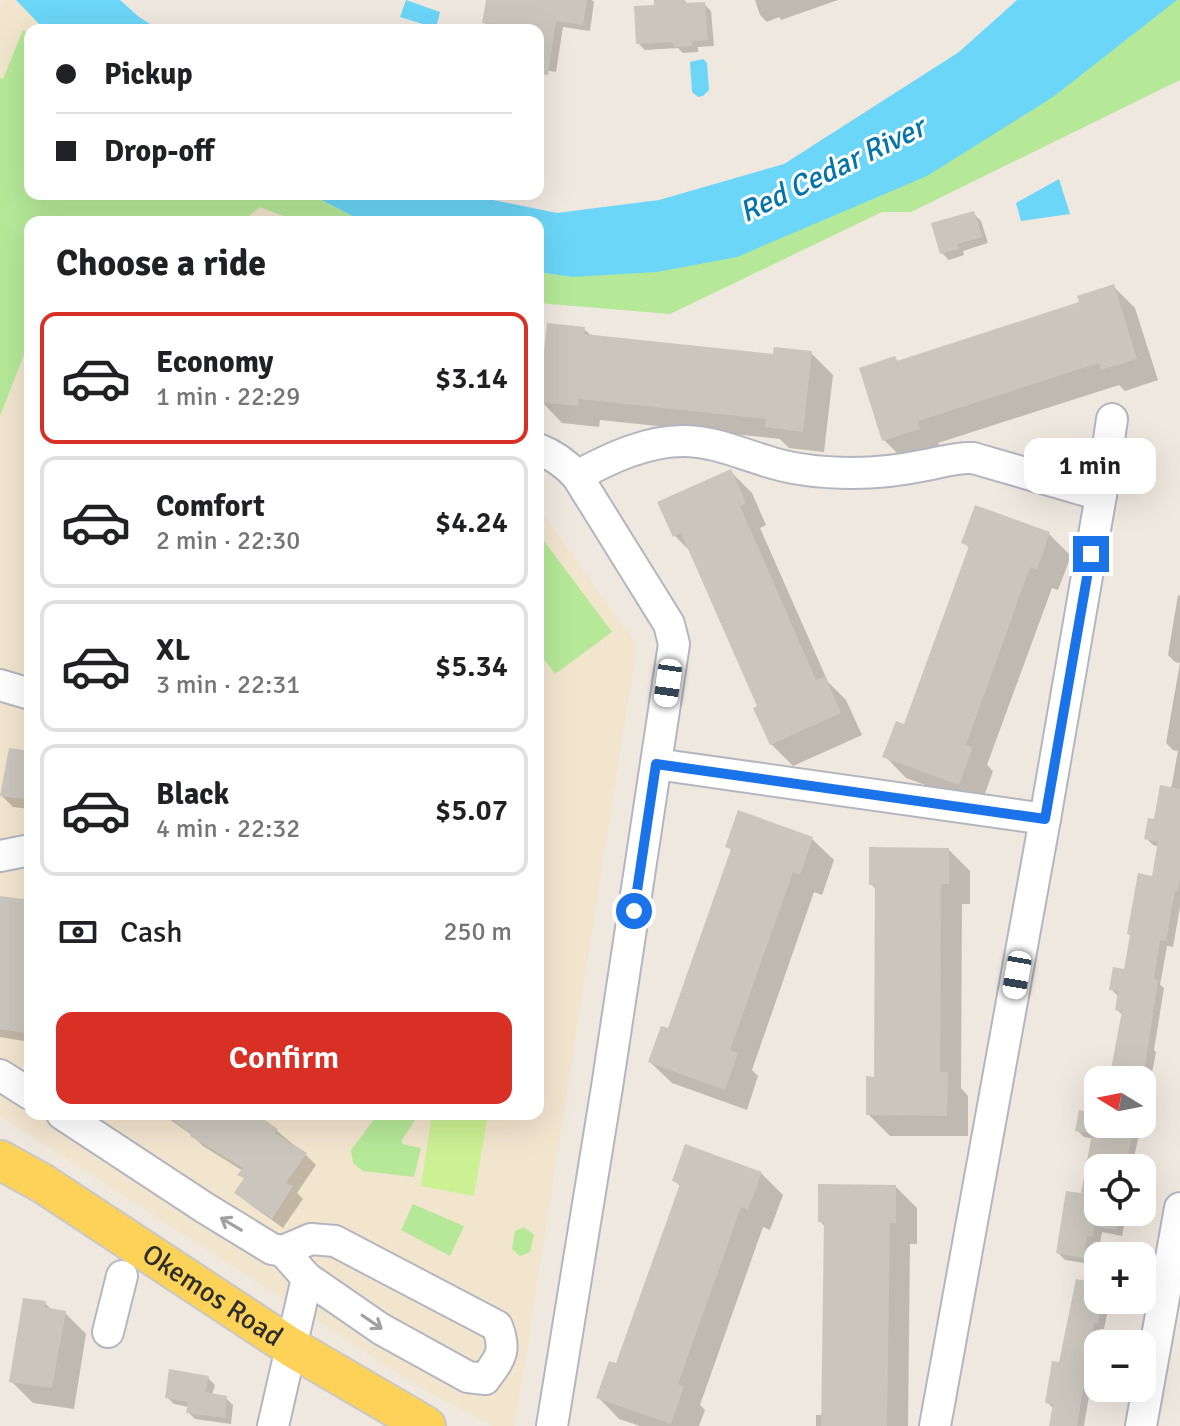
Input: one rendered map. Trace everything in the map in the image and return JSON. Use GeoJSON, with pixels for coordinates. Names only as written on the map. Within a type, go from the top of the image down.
{"type":"FeatureCollection","features":[{"type":"Feature","properties":{"kind":"main road","name":"Okemos Road"},"geometry":{"type":"LineString","coordinates":[[0,1160],[42,1183],[291,1347],[426,1426]]}},
{"type":"Feature","properties":{"kind":"street"},"geometry":{"type":"LineString","coordinates":[[935,1426],[1045,819],[1112,419]]}},
{"type":"Feature","properties":{"kind":"street"},"geometry":{"type":"LineString","coordinates":[[577,476],[630,452],[657,444],[684,441],[727,448],[779,465],[825,472],[883,471],[973,458],[1101,495]]}},
{"type":"Feature","properties":{"kind":"street"},"geometry":{"type":"LineString","coordinates":[[544,452],[577,476],[673,632],[674,644],[552,1426]]}},
{"type":"Feature","properties":{"kind":"street"},"geometry":{"type":"LineString","coordinates":[[0,685],[24,692]]}},
{"type":"Feature","properties":{"kind":"street"},"geometry":{"type":"LineString","coordinates":[[656,764],[1045,819]]}},
{"type":"Feature","properties":{"kind":"street"},"geometry":{"type":"LineString","coordinates":[[0,856],[24,851]]}},
{"type":"Feature","properties":{"kind":"street"},"geometry":{"type":"LineString","coordinates":[[0,1075],[24,1090]]}},
{"type":"Feature","properties":{"kind":"street"},"geometry":{"type":"LineString","coordinates":[[71,1120],[272,1249],[283,1251],[311,1239],[335,1241],[497,1326],[503,1343],[499,1360],[485,1379],[468,1377],[381,1329],[307,1278],[283,1251]]}},
{"type":"Feature","properties":{"kind":"street"},"geometry":{"type":"LineString","coordinates":[[1141,1426],[1168,1352],[1180,1208]]}},
{"type":"Feature","properties":{"kind":"street"},"geometry":{"type":"LineString","coordinates":[[108,1332],[122,1276]]}},
{"type":"Feature","properties":{"kind":"street"},"geometry":{"type":"LineString","coordinates":[[273,1426],[307,1278]]}},
{"type":"Feature","properties":{"kind":"shaded area"},"geometry":{"type":"Polygon","coordinates":[[[2,0],[16,0],[39,24],[24,24],[24,200],[322,200],[352,216],[24,216],[24,1120],[544,1120],[544,515],[637,645],[515,1426],[493,1426],[422,1389],[0,1116],[2,0]]]}},
{"type":"Feature","properties":{"kind":"green space"},"geometry":{"type":"Polygon","coordinates":[[[1154,0],[1180,0],[1180,80],[911,212],[882,212],[670,314],[544,304],[544,273],[572,277],[1154,0]]]}},
{"type":"Feature","properties":{"kind":"green space"},"geometry":{"type":"Polygon","coordinates":[[[23,30],[24,200],[322,200],[352,216],[283,216],[260,207],[249,216],[24,216],[24,354],[0,416],[0,78],[3,79],[23,30]]]}},
{"type":"Feature","properties":{"kind":"green space"},"geometry":{"type":"Polygon","coordinates":[[[544,541],[612,632],[555,674],[544,659],[544,541]]]}},
{"type":"Feature","properties":{"kind":"green space"},"geometry":{"type":"Polygon","coordinates":[[[374,1120],[415,1120],[402,1140],[402,1144],[421,1148],[414,1177],[363,1171],[353,1163],[351,1150],[374,1120]]]}},
{"type":"Feature","properties":{"kind":"green space"},"geometry":{"type":"Polygon","coordinates":[[[431,1120],[487,1120],[474,1196],[421,1186],[431,1120]]]}},
{"type":"Feature","properties":{"kind":"green space"},"geometry":{"type":"Polygon","coordinates":[[[413,1204],[464,1226],[450,1256],[401,1230],[413,1204]]]}},
{"type":"Feature","properties":{"kind":"green space"},"geometry":{"type":"Polygon","coordinates":[[[524,1227],[534,1235],[530,1252],[520,1256],[512,1249],[515,1231],[524,1227]]]}},
{"type":"Feature","properties":{"kind":"water"},"geometry":{"type":"Polygon","coordinates":[[[16,0],[120,0],[150,24],[39,24],[16,0]]]}},
{"type":"Feature","properties":{"kind":"water"},"geometry":{"type":"Polygon","coordinates":[[[406,0],[440,12],[437,24],[423,24],[400,17],[406,0]]]}},
{"type":"Feature","properties":{"kind":"water","name":"Red Cedar River"},"geometry":{"type":"Polygon","coordinates":[[[1017,0],[1177,0],[1053,97],[927,176],[737,257],[657,272],[572,277],[544,273],[544,216],[352,216],[322,200],[493,200],[557,213],[659,200],[784,164],[959,52],[1017,0]]]}},
{"type":"Feature","properties":{"kind":"water"},"geometry":{"type":"Polygon","coordinates":[[[703,59],[707,63],[709,90],[698,97],[692,92],[690,62],[703,59]]]}},
{"type":"Feature","properties":{"kind":"water"},"geometry":{"type":"Polygon","coordinates":[[[1059,179],[1070,214],[1021,221],[1016,203],[1059,179]]]}},
{"type":"Feature","properties":{"kind":"building"},"geometry":{"type":"Polygon","coordinates":[[[486,0],[587,0],[583,25],[556,21],[548,75],[544,75],[544,24],[482,23],[486,0]]]}},
{"type":"Feature","properties":{"kind":"building"},"geometry":{"type":"Polygon","coordinates":[[[654,0],[705,2],[708,40],[692,41],[692,46],[674,47],[673,42],[636,44],[634,6],[654,5],[654,0]]]}},
{"type":"Feature","properties":{"kind":"building"},"geometry":{"type":"Polygon","coordinates":[[[974,211],[982,237],[957,244],[959,249],[940,254],[931,223],[974,211]]]}},
{"type":"Feature","properties":{"kind":"building"},"geometry":{"type":"Polygon","coordinates":[[[1114,284],[1137,359],[1101,370],[1099,363],[918,421],[920,429],[882,441],[859,368],[895,356],[897,361],[1079,302],[1077,296],[1114,284]]]}},
{"type":"Feature","properties":{"kind":"building"},"geometry":{"type":"Polygon","coordinates":[[[547,323],[585,327],[584,334],[773,354],[774,347],[812,351],[803,432],[765,427],[766,419],[579,399],[578,406],[544,403],[547,323]]]}},
{"type":"Feature","properties":{"kind":"building"},"geometry":{"type":"Polygon","coordinates":[[[731,469],[746,503],[740,506],[816,680],[825,676],[841,713],[770,745],[753,708],[757,706],[681,533],[673,537],[657,502],[731,469]]]}},
{"type":"Feature","properties":{"kind":"building"},"geometry":{"type":"Polygon","coordinates":[[[975,505],[1050,532],[1037,570],[1030,567],[966,745],[973,747],[959,785],[882,757],[896,721],[904,724],[969,546],[961,543],[975,505]]]}},
{"type":"Feature","properties":{"kind":"building"},"geometry":{"type":"Polygon","coordinates":[[[9,748],[24,750],[24,799],[0,796],[9,748]]]}},
{"type":"Feature","properties":{"kind":"building"},"geometry":{"type":"Polygon","coordinates":[[[1160,785],[1180,789],[1180,878],[1166,941],[1160,940],[1154,979],[1158,980],[1145,1066],[1112,1066],[1122,1011],[1115,1010],[1118,991],[1109,990],[1113,967],[1124,969],[1138,873],[1152,876],[1158,842],[1144,839],[1148,818],[1154,819],[1160,785]]]}},
{"type":"Feature","properties":{"kind":"building"},"geometry":{"type":"Polygon","coordinates":[[[738,810],[813,837],[800,875],[793,872],[730,1050],[738,1053],[725,1090],[648,1062],[661,1026],[668,1028],[731,849],[725,847],[738,810]]]}},
{"type":"Feature","properties":{"kind":"building"},"geometry":{"type":"Polygon","coordinates":[[[869,847],[949,848],[949,884],[941,884],[940,1072],[948,1072],[947,1116],[866,1115],[866,1076],[874,1077],[875,885],[869,885],[869,847]]]}},
{"type":"Feature","properties":{"kind":"building"},"geometry":{"type":"Polygon","coordinates":[[[0,896],[24,899],[24,1033],[0,1029],[0,896]]]}},
{"type":"Feature","properties":{"kind":"building"},"geometry":{"type":"Polygon","coordinates":[[[1079,1110],[1084,1111],[1084,1133],[1075,1131],[1079,1110]]]}},
{"type":"Feature","properties":{"kind":"building"},"geometry":{"type":"Polygon","coordinates":[[[172,1120],[265,1120],[278,1129],[275,1133],[307,1153],[286,1183],[293,1186],[272,1219],[234,1193],[244,1178],[237,1175],[243,1168],[190,1136],[191,1133],[172,1120]]]}},
{"type":"Feature","properties":{"kind":"building"},"geometry":{"type":"Polygon","coordinates":[[[1091,1138],[1132,1138],[1128,1154],[1088,1154],[1091,1138]]]}},
{"type":"Feature","properties":{"kind":"building"},"geometry":{"type":"Polygon","coordinates":[[[685,1144],[762,1172],[748,1210],[741,1207],[678,1384],[684,1387],[671,1424],[596,1398],[609,1361],[616,1363],[680,1184],[672,1181],[685,1144]]]}},
{"type":"Feature","properties":{"kind":"building"},"geometry":{"type":"Polygon","coordinates":[[[1084,1177],[1084,1226],[1095,1226],[1093,1237],[1087,1236],[1084,1242],[1084,1258],[1056,1253],[1066,1191],[1081,1193],[1084,1177]]]}},
{"type":"Feature","properties":{"kind":"building"},"geometry":{"type":"Polygon","coordinates":[[[818,1184],[896,1185],[896,1223],[890,1223],[887,1426],[821,1426],[824,1222],[818,1222],[818,1184]]]}},
{"type":"Feature","properties":{"kind":"building"},"geometry":{"type":"Polygon","coordinates":[[[1095,1226],[1117,1226],[1116,1230],[1095,1226]]]}},
{"type":"Feature","properties":{"kind":"building"},"geometry":{"type":"Polygon","coordinates":[[[1076,1279],[1084,1280],[1084,1314],[1100,1314],[1093,1330],[1084,1330],[1084,1384],[1077,1426],[1049,1426],[1053,1404],[1045,1403],[1052,1361],[1059,1362],[1076,1279]]]}},
{"type":"Feature","properties":{"kind":"building"},"geometry":{"type":"Polygon","coordinates":[[[23,1298],[46,1301],[44,1307],[66,1311],[52,1388],[9,1382],[23,1298]]]}},
{"type":"Feature","properties":{"kind":"building"},"geometry":{"type":"Polygon","coordinates":[[[169,1369],[209,1376],[205,1392],[227,1396],[225,1418],[186,1413],[188,1402],[165,1398],[169,1369]]]}},
{"type":"Feature","properties":{"kind":"route"},"geometry":{"type":"LineString","coordinates":[[634,911],[656,764],[1045,819],[1091,554]]}}]}
